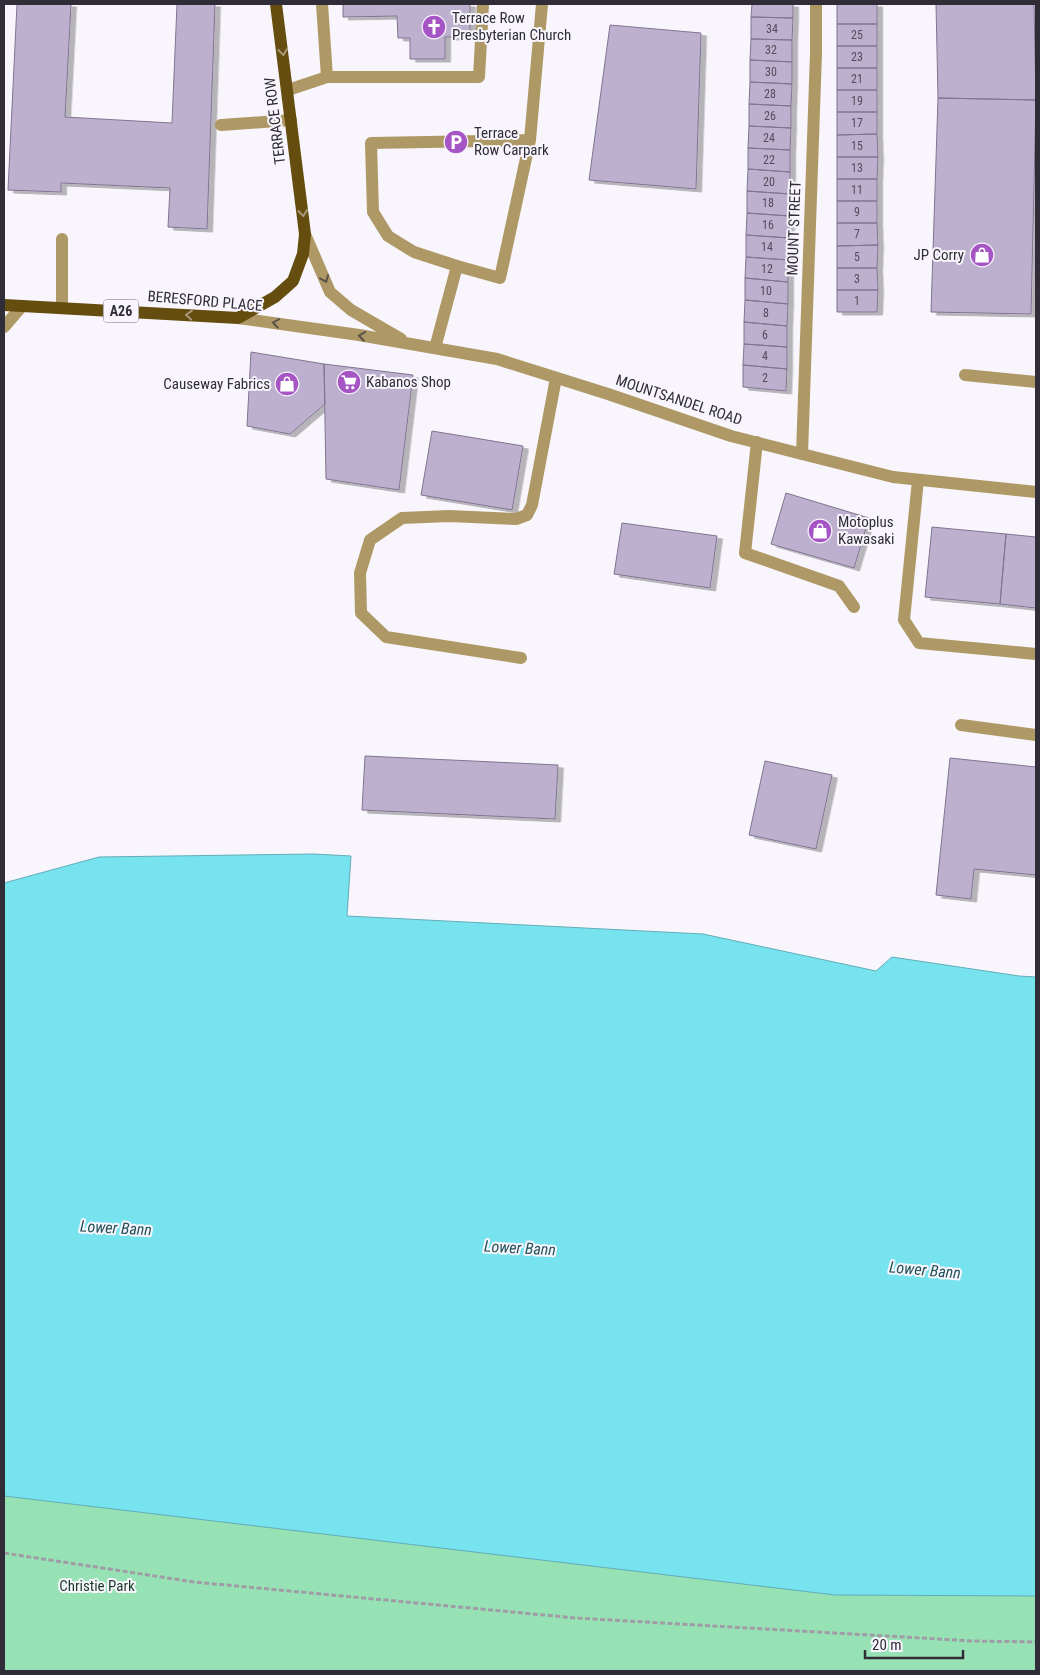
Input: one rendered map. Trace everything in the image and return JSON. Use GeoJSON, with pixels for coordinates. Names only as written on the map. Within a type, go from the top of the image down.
{"type":"FeatureCollection","features":[{"type":"Feature","properties":{"kind":"main road","name":"TERRACE ROW"},"geometry":{"type":"LineString","coordinates":[[238,318],[275,297],[293,281],[303,254],[305,234],[276,4]]}},
{"type":"Feature","properties":{"kind":"main road","name":"BERESFORD PLACE"},"geometry":{"type":"LineString","coordinates":[[4,305],[238,318]]}},
{"type":"Feature","properties":{"kind":"street"},"geometry":{"type":"LineString","coordinates":[[322,4],[327,77]]}},
{"type":"Feature","properties":{"kind":"street"},"geometry":{"type":"LineString","coordinates":[[288,90],[327,77],[479,77],[483,4]]}},
{"type":"Feature","properties":{"kind":"street"},"geometry":{"type":"LineString","coordinates":[[530,140],[371,143],[373,212],[388,236],[414,252],[500,278],[530,140],[542,4]]}},
{"type":"Feature","properties":{"kind":"street","name":"MOUNT STREET"},"geometry":{"type":"LineString","coordinates":[[802,454],[816,4]]}},
{"type":"Feature","properties":{"kind":"street"},"geometry":{"type":"LineString","coordinates":[[221,126],[291,120]]}},
{"type":"Feature","properties":{"kind":"street","name":"TERRACE ROW"},"geometry":{"type":"LineString","coordinates":[[305,234],[330,292],[350,310],[409,344]]}},
{"type":"Feature","properties":{"kind":"street"},"geometry":{"type":"LineString","coordinates":[[62,239],[62,307]]}},
{"type":"Feature","properties":{"kind":"street"},"geometry":{"type":"LineString","coordinates":[[435,348],[457,266]]}},
{"type":"Feature","properties":{"kind":"street"},"geometry":{"type":"LineString","coordinates":[[4,327],[22,306]]}},
{"type":"Feature","properties":{"kind":"street","name":"BERESFORD PLACE"},"geometry":{"type":"LineString","coordinates":[[238,318],[314,328]]}},
{"type":"Feature","properties":{"kind":"street","name":"MOUNTSANDEL ROAD"},"geometry":{"type":"LineString","coordinates":[[314,328],[497,360],[731,436],[893,477],[1036,492]]}},
{"type":"Feature","properties":{"kind":"street"},"geometry":{"type":"LineString","coordinates":[[965,375],[1036,382]]}},
{"type":"Feature","properties":{"kind":"street"},"geometry":{"type":"LineString","coordinates":[[521,658],[386,637],[361,613],[360,573],[370,540],[402,518],[449,516],[516,519],[527,515],[532,505],[556,378]]}},
{"type":"Feature","properties":{"kind":"street"},"geometry":{"type":"LineString","coordinates":[[757,442],[746,553],[839,586],[854,607]]}},
{"type":"Feature","properties":{"kind":"street"},"geometry":{"type":"LineString","coordinates":[[918,480],[904,620],[919,642],[1036,654]]}},
{"type":"Feature","properties":{"kind":"street"},"geometry":{"type":"LineString","coordinates":[[961,725],[1036,735]]}},
{"type":"Feature","properties":{"kind":"path"},"geometry":{"type":"LineString","coordinates":[[4,1552],[194,1582],[576,1618],[974,1641],[1036,1642]]}},
{"type":"Feature","properties":{"kind":"green space","name":"Christie Park"},"geometry":{"type":"Polygon","coordinates":[[[1036,1460],[1036,1671],[4,1671],[4,1464],[1036,1460]]]}},
{"type":"Feature","properties":{"kind":"water","name":"Lower Bann"},"geometry":{"type":"Polygon","coordinates":[[[313,854],[351,856],[347,916],[703,934],[876,971],[892,957],[1036,977],[1036,1596],[835,1595],[4,1496],[4,883],[99,857],[313,854]]]}},
{"type":"Feature","properties":{"kind":"building"},"geometry":{"type":"Polygon","coordinates":[[[17,4],[71,4],[65,117],[172,123],[177,4],[215,4],[207,229],[168,227],[170,188],[61,183],[61,192],[8,190],[17,4]]]}},
{"type":"Feature","properties":{"kind":"building","name":"Terrace Row Presbyterian Church"},"geometry":{"type":"Polygon","coordinates":[[[343,4],[470,4],[470,37],[445,37],[445,59],[410,59],[410,38],[398,38],[397,16],[343,17],[343,4]]]}},
{"type":"Feature","properties":{"kind":"building"},"geometry":{"type":"Polygon","coordinates":[[[752,4],[793,4],[793,18],[751,17],[752,4]]]}},
{"type":"Feature","properties":{"kind":"building"},"geometry":{"type":"Polygon","coordinates":[[[837,4],[877,4],[877,24],[837,24],[837,4]]]}},
{"type":"Feature","properties":{"kind":"building"},"geometry":{"type":"Polygon","coordinates":[[[936,4],[1034,4],[1036,100],[938,98],[936,4]]]}},
{"type":"Feature","properties":{"kind":"building"},"geometry":{"type":"Polygon","coordinates":[[[751,17],[793,18],[792,40],[751,39],[751,17]]]}},
{"type":"Feature","properties":{"kind":"building"},"geometry":{"type":"Polygon","coordinates":[[[837,24],[877,24],[877,46],[837,46],[837,24]]]}},
{"type":"Feature","properties":{"kind":"building"},"geometry":{"type":"Polygon","coordinates":[[[610,25],[701,33],[696,189],[589,180],[610,25]]]}},
{"type":"Feature","properties":{"kind":"building"},"geometry":{"type":"Polygon","coordinates":[[[751,39],[792,40],[792,62],[750,60],[751,39]]]}},
{"type":"Feature","properties":{"kind":"building"},"geometry":{"type":"Polygon","coordinates":[[[837,46],[877,46],[877,68],[837,68],[837,46]]]}},
{"type":"Feature","properties":{"kind":"building"},"geometry":{"type":"Polygon","coordinates":[[[750,60],[792,62],[792,84],[750,82],[750,60]]]}},
{"type":"Feature","properties":{"kind":"building"},"geometry":{"type":"Polygon","coordinates":[[[837,68],[877,68],[877,90],[837,90],[837,68]]]}},
{"type":"Feature","properties":{"kind":"building"},"geometry":{"type":"Polygon","coordinates":[[[750,82],[792,84],[791,106],[749,104],[750,82]]]}},
{"type":"Feature","properties":{"kind":"building"},"geometry":{"type":"Polygon","coordinates":[[[837,90],[877,90],[877,112],[837,112],[837,90]]]}},
{"type":"Feature","properties":{"kind":"building"},"geometry":{"type":"Polygon","coordinates":[[[938,98],[1036,100],[1031,314],[931,312],[938,98]]]}},
{"type":"Feature","properties":{"kind":"building"},"geometry":{"type":"Polygon","coordinates":[[[749,104],[791,106],[791,128],[749,126],[749,104]]]}},
{"type":"Feature","properties":{"kind":"building"},"geometry":{"type":"Polygon","coordinates":[[[837,112],[877,112],[877,134],[837,135],[837,112]]]}},
{"type":"Feature","properties":{"kind":"building"},"geometry":{"type":"Polygon","coordinates":[[[749,126],[791,128],[790,150],[748,148],[749,126]]]}},
{"type":"Feature","properties":{"kind":"building"},"geometry":{"type":"Polygon","coordinates":[[[877,134],[878,157],[837,157],[837,135],[877,134]]]}},
{"type":"Feature","properties":{"kind":"building"},"geometry":{"type":"Polygon","coordinates":[[[748,148],[790,150],[790,172],[748,169],[748,148]]]}},
{"type":"Feature","properties":{"kind":"building"},"geometry":{"type":"Polygon","coordinates":[[[837,157],[878,157],[877,179],[837,179],[837,157]]]}},
{"type":"Feature","properties":{"kind":"building"},"geometry":{"type":"Polygon","coordinates":[[[748,169],[790,172],[790,194],[747,191],[748,169]]]}},
{"type":"Feature","properties":{"kind":"building"},"geometry":{"type":"Polygon","coordinates":[[[837,179],[877,179],[877,201],[837,201],[837,179]]]}},
{"type":"Feature","properties":{"kind":"building"},"geometry":{"type":"Polygon","coordinates":[[[747,191],[790,194],[789,216],[747,213],[747,191]]]}},
{"type":"Feature","properties":{"kind":"building"},"geometry":{"type":"Polygon","coordinates":[[[837,201],[877,201],[877,223],[837,223],[837,201]]]}},
{"type":"Feature","properties":{"kind":"building"},"geometry":{"type":"Polygon","coordinates":[[[747,213],[789,216],[789,238],[746,235],[747,213]]]}},
{"type":"Feature","properties":{"kind":"building"},"geometry":{"type":"Polygon","coordinates":[[[837,223],[877,223],[878,245],[837,246],[837,223]]]}},
{"type":"Feature","properties":{"kind":"building"},"geometry":{"type":"Polygon","coordinates":[[[746,235],[789,238],[788,260],[746,257],[746,235]]]}},
{"type":"Feature","properties":{"kind":"building"},"geometry":{"type":"Polygon","coordinates":[[[878,245],[877,268],[837,268],[837,246],[878,245]]]}},
{"type":"Feature","properties":{"kind":"building"},"geometry":{"type":"Polygon","coordinates":[[[746,257],[788,260],[788,282],[745,278],[746,257]]]}},
{"type":"Feature","properties":{"kind":"building"},"geometry":{"type":"Polygon","coordinates":[[[837,268],[877,268],[878,290],[837,290],[837,268]]]}},
{"type":"Feature","properties":{"kind":"building"},"geometry":{"type":"Polygon","coordinates":[[[745,278],[788,282],[788,304],[745,300],[745,278]]]}},
{"type":"Feature","properties":{"kind":"building"},"geometry":{"type":"Polygon","coordinates":[[[837,290],[878,290],[877,312],[837,312],[837,290]]]}},
{"type":"Feature","properties":{"kind":"building"},"geometry":{"type":"Polygon","coordinates":[[[745,300],[788,304],[787,326],[744,322],[745,300]]]}},
{"type":"Feature","properties":{"kind":"building"},"geometry":{"type":"Polygon","coordinates":[[[744,322],[787,326],[787,347],[744,344],[744,322]]]}},
{"type":"Feature","properties":{"kind":"building"},"geometry":{"type":"Polygon","coordinates":[[[744,344],[787,347],[787,369],[743,365],[744,344]]]}},
{"type":"Feature","properties":{"kind":"building","name":"Causeway Fabrics"},"geometry":{"type":"Polygon","coordinates":[[[251,352],[324,364],[325,404],[290,434],[247,426],[251,352]]]}},
{"type":"Feature","properties":{"kind":"building"},"geometry":{"type":"Polygon","coordinates":[[[324,364],[413,375],[399,490],[326,479],[324,364]]]}},
{"type":"Feature","properties":{"kind":"building"},"geometry":{"type":"Polygon","coordinates":[[[743,365],[787,369],[786,391],[743,387],[743,365]]]}},
{"type":"Feature","properties":{"kind":"building"},"geometry":{"type":"Polygon","coordinates":[[[432,431],[523,446],[512,510],[421,495],[432,431]]]}},
{"type":"Feature","properties":{"kind":"building","name":"Motoplus Kawasaki"},"geometry":{"type":"Polygon","coordinates":[[[786,493],[869,518],[854,568],[771,544],[786,493]]]}},
{"type":"Feature","properties":{"kind":"building"},"geometry":{"type":"Polygon","coordinates":[[[622,523],[717,536],[710,588],[614,574],[622,523]]]}},
{"type":"Feature","properties":{"kind":"building"},"geometry":{"type":"Polygon","coordinates":[[[932,527],[1006,534],[1000,604],[925,597],[932,527]]]}},
{"type":"Feature","properties":{"kind":"building"},"geometry":{"type":"Polygon","coordinates":[[[1006,534],[1036,537],[1036,608],[1000,604],[1006,534]]]}},
{"type":"Feature","properties":{"kind":"building"},"geometry":{"type":"Polygon","coordinates":[[[365,756],[558,765],[555,819],[362,810],[365,756]]]}},
{"type":"Feature","properties":{"kind":"building"},"geometry":{"type":"Polygon","coordinates":[[[950,758],[1036,767],[1036,875],[974,869],[971,899],[936,895],[950,758]]]}},
{"type":"Feature","properties":{"kind":"building"},"geometry":{"type":"Polygon","coordinates":[[[765,761],[832,775],[816,849],[749,835],[765,761]]]}},
{"type":"Feature","properties":{"kind":"place","name":"Terrace Row Presbyterian Church"},"geometry":{"type":"Point","coordinates":[434,27]}},
{"type":"Feature","properties":{"kind":"place","name":"Terrace Row Carpark"},"geometry":{"type":"Point","coordinates":[456,142]}},
{"type":"Feature","properties":{"kind":"place","name":"JP Corry"},"geometry":{"type":"Point","coordinates":[982,255]}},
{"type":"Feature","properties":{"kind":"place","name":"Kabanos Shop"},"geometry":{"type":"Point","coordinates":[349,382]}},
{"type":"Feature","properties":{"kind":"place","name":"Causeway Fabrics"},"geometry":{"type":"Point","coordinates":[287,384]}},
{"type":"Feature","properties":{"kind":"place","name":"Motoplus Kawasaki"},"geometry":{"type":"Point","coordinates":[820,531]}}]}
